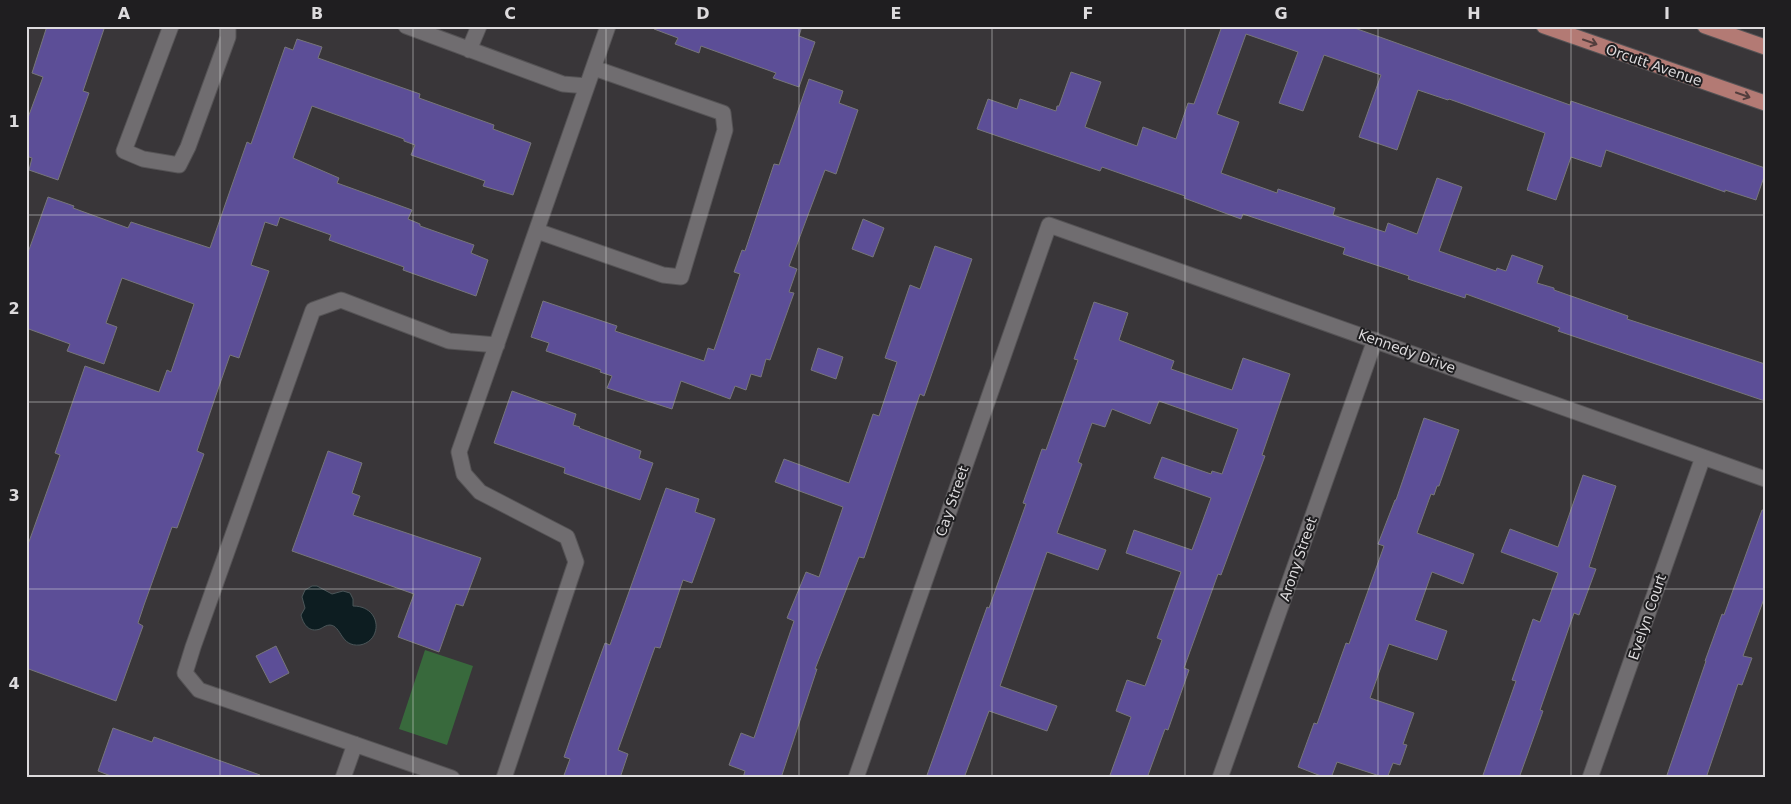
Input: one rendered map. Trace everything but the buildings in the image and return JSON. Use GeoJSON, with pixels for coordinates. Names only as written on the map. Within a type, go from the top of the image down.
{"type":"FeatureCollection","features":[{"type":"Feature","properties":{"kind":"main road","name":"Orcutt Avenue"},"geometry":{"type":"LineString","coordinates":[[1544,26],[1765,103]]}},
{"type":"Feature","properties":{"kind":"main road"},"geometry":{"type":"LineString","coordinates":[[1705,26],[1765,47]]}},
{"type":"Feature","properties":{"kind":"street"},"geometry":{"type":"LineString","coordinates":[[171,26],[124,151],[143,159],[179,165],[188,147],[228,37],[228,26]]}},
{"type":"Feature","properties":{"kind":"street"},"geometry":{"type":"LineString","coordinates":[[406,26],[562,84],[587,86]]}},
{"type":"Feature","properties":{"kind":"street"},"geometry":{"type":"LineString","coordinates":[[469,50],[479,26]]}},
{"type":"Feature","properties":{"kind":"street"},"geometry":{"type":"LineString","coordinates":[[504,778],[576,562],[567,538],[480,492],[464,474],[459,452],[608,26]]}},
{"type":"Feature","properties":{"kind":"street"},"geometry":{"type":"LineString","coordinates":[[537,230],[663,275],[681,277],[725,130],[723,113],[594,68]]}},
{"type":"Feature","properties":{"kind":"street","name":"Kennedy Drive"},"geometry":{"type":"LineString","coordinates":[[1049,225],[1765,479]]}},
{"type":"Feature","properties":{"kind":"street","name":"Cay Street"},"geometry":{"type":"LineString","coordinates":[[856,778],[1049,225]]}},
{"type":"Feature","properties":{"kind":"street"},"geometry":{"type":"LineString","coordinates":[[452,778],[199,690],[185,673],[196,637],[313,310],[341,300],[449,341],[496,346]]}},
{"type":"Feature","properties":{"kind":"street","name":"Arony Street"},"geometry":{"type":"LineString","coordinates":[[1220,778],[1375,340]]}},
{"type":"Feature","properties":{"kind":"street","name":"Evelyn Court"},"geometry":{"type":"LineString","coordinates":[[1590,778],[1703,457]]}},
{"type":"Feature","properties":{"kind":"street"},"geometry":{"type":"LineString","coordinates":[[343,778],[355,744]]}},
{"type":"Feature","properties":{"kind":"green space"},"geometry":{"type":"Polygon","coordinates":[[[425,650],[473,666],[447,745],[399,729],[425,650]]]}},
{"type":"Feature","properties":{"kind":"shaded area"},"geometry":{"type":"Polygon","coordinates":[[[312,586],[317,586],[332,594],[343,591],[350,593],[353,599],[353,606],[363,608],[374,617],[376,631],[373,637],[360,645],[353,645],[345,640],[334,626],[327,625],[316,630],[307,627],[301,615],[305,608],[302,597],[305,590],[312,586]]]}}]}
